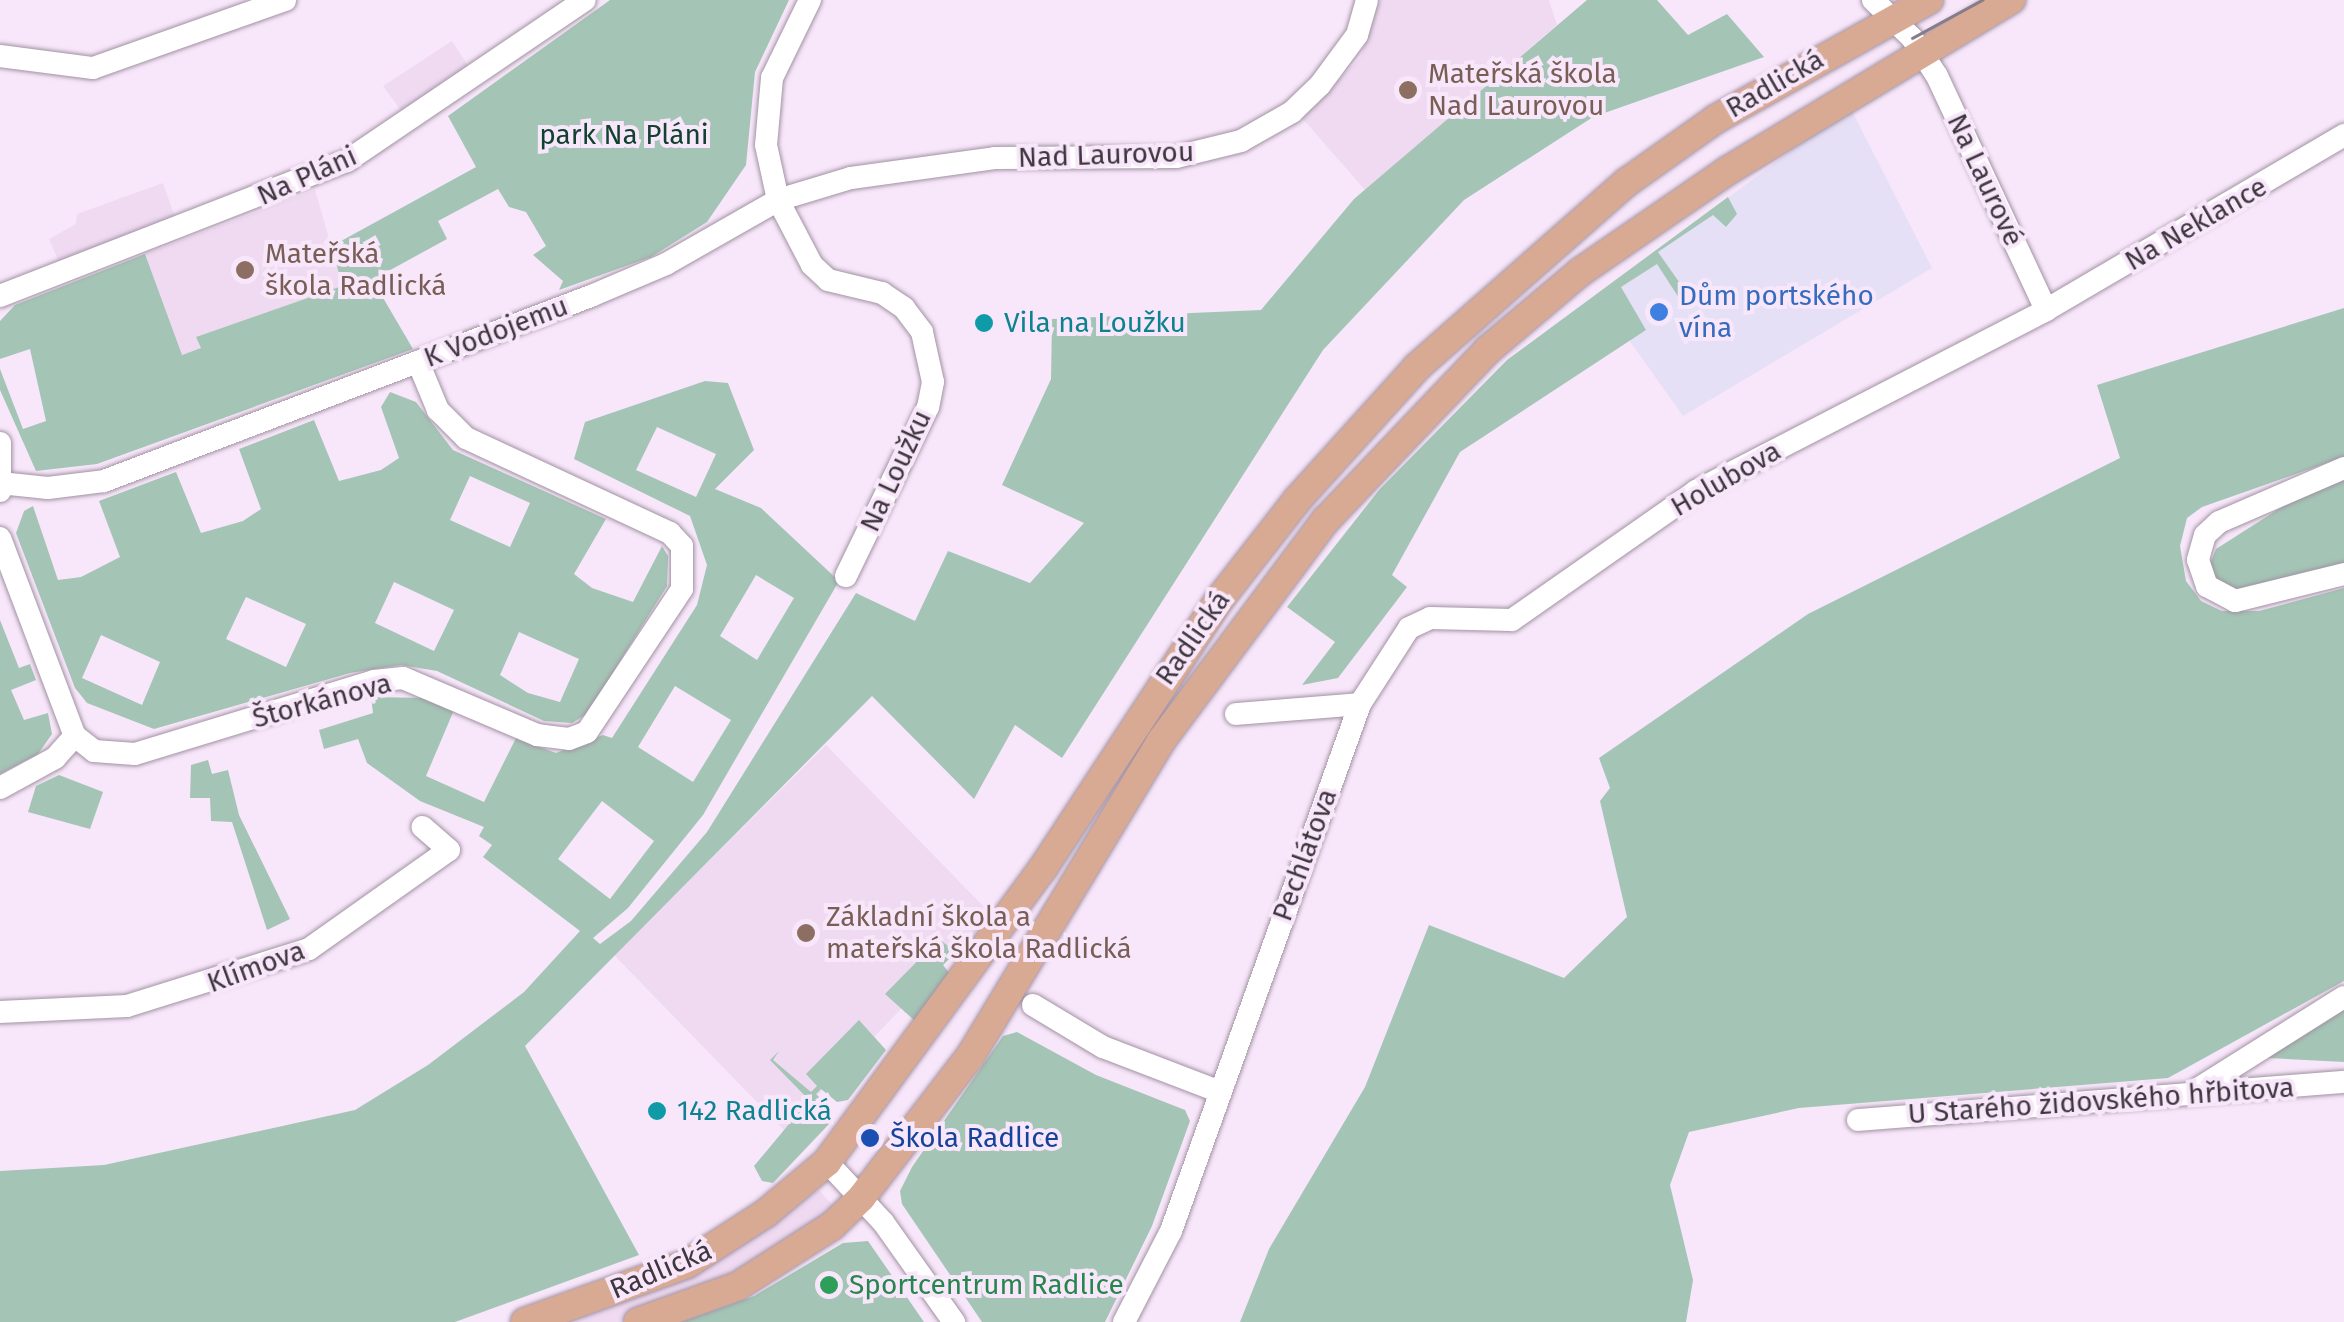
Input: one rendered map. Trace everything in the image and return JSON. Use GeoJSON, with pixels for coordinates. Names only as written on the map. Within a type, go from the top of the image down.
{"type":"FeatureCollection","features":[{"type":"Feature","properties":{"kind":"main road","name":"Radlická"},"geometry":{"type":"LineString","coordinates":[[525,1322],[687,1264],[766,1213],[827,1162],[1043,868],[1219,600],[1296,500],[1417,367],[1627,182],[1716,118],[1882,9],[1929,0]]}},
{"type":"Feature","properties":{"kind":"main road","name":"Radlická"},"geometry":{"type":"LineString","coordinates":[[638,1322],[738,1286],[817,1236],[861,1198],[970,1055],[1161,741],[1326,520],[1489,349],[1580,272],[1727,171],[2011,0]]}},
{"type":"Feature","properties":{"kind":"street"},"geometry":{"type":"LineString","coordinates":[[0,56],[93,68],[286,0]]}},
{"type":"Feature","properties":{"kind":"street","name":"Na Pláni"},"geometry":{"type":"LineString","coordinates":[[0,296],[347,161],[586,0]]}},
{"type":"Feature","properties":{"kind":"street"},"geometry":{"type":"LineString","coordinates":[[778,200],[766,144],[772,78],[810,0]]}},
{"type":"Feature","properties":{"kind":"street","name":"Nad Laurovou"},"geometry":{"type":"LineString","coordinates":[[778,200],[916,167],[995,158],[1176,157],[1227,146],[1292,112],[1320,85],[1358,35],[1366,0]]}},
{"type":"Feature","properties":{"kind":"street","name":"Na Laurové"},"geometry":{"type":"LineString","coordinates":[[1882,9],[1922,52],[2046,310]]}},
{"type":"Feature","properties":{"kind":"street","name":"Na Neklance"},"geometry":{"type":"LineString","coordinates":[[2046,310],[2344,135]]}},
{"type":"Feature","properties":{"kind":"street","name":"K Vodojemu"},"geometry":{"type":"LineString","coordinates":[[0,483],[48,488],[104,480],[666,264],[778,200]]}},
{"type":"Feature","properties":{"kind":"street","name":"Na Loužku"},"geometry":{"type":"LineString","coordinates":[[778,200],[812,265],[828,280],[882,293],[904,308],[930,355],[928,407],[846,576]]}},
{"type":"Feature","properties":{"kind":"street","name":"Holubova"},"geometry":{"type":"LineString","coordinates":[[1409,628],[1430,618],[1512,620],[1696,491],[2046,310]]}},
{"type":"Feature","properties":{"kind":"street","name":"Štorkánova"},"geometry":{"type":"LineString","coordinates":[[75,736],[94,751],[135,754],[374,681],[403,678],[537,735],[569,739],[587,732],[682,589],[682,546],[670,533],[466,438],[438,410],[418,362]]}},
{"type":"Feature","properties":{"kind":"street"},"geometry":{"type":"LineString","coordinates":[[0,443],[0,491]]}},
{"type":"Feature","properties":{"kind":"street"},"geometry":{"type":"LineString","coordinates":[[2344,468],[2218,522],[2205,535],[2198,560],[2207,586],[2235,602],[2344,574]]}},
{"type":"Feature","properties":{"kind":"street"},"geometry":{"type":"LineString","coordinates":[[0,538],[75,736],[55,758],[0,788]]}},
{"type":"Feature","properties":{"kind":"street","name":"Pechlátova"},"geometry":{"type":"LineString","coordinates":[[1124,1322],[1171,1231],[1360,704],[1409,628]]}},
{"type":"Feature","properties":{"kind":"street"},"geometry":{"type":"LineString","coordinates":[[1236,714],[1360,704]]}},
{"type":"Feature","properties":{"kind":"street","name":"Klímova"},"geometry":{"type":"LineString","coordinates":[[0,1012],[127,1006],[310,949],[449,850],[423,827]]}},
{"type":"Feature","properties":{"kind":"street"},"geometry":{"type":"LineString","coordinates":[[2190,1094],[2344,997]]}},
{"type":"Feature","properties":{"kind":"street"},"geometry":{"type":"LineString","coordinates":[[1033,1005],[1104,1048],[1220,1092]]}},
{"type":"Feature","properties":{"kind":"street","name":"U Starého židovského hřbitova"},"geometry":{"type":"LineString","coordinates":[[1858,1120],[2344,1082]]}},
{"type":"Feature","properties":{"kind":"street"},"geometry":{"type":"LineString","coordinates":[[827,1162],[861,1198],[954,1322]]}},
{"type":"Feature","properties":{"kind":"shaded area","name":"Mateřská škola Nad Laurovou"},"geometry":{"type":"Polygon","coordinates":[[[1380,0],[1549,0],[1557,25],[1365,190],[1302,118],[1360,58],[1380,0]]]}},
{"type":"Feature","properties":{"kind":"shaded area"},"geometry":{"type":"Polygon","coordinates":[[[452,41],[469,67],[403,113],[383,86],[452,41]]]}},
{"type":"Feature","properties":{"kind":"shaded area"},"geometry":{"type":"Polygon","coordinates":[[[1850,107],[1932,268],[1683,416],[1597,295],[1850,107]]]}},
{"type":"Feature","properties":{"kind":"shaded area"},"geometry":{"type":"Polygon","coordinates":[[[163,183],[176,220],[60,265],[49,239],[76,224],[77,214],[163,183]]]}},
{"type":"Feature","properties":{"kind":"shaded area","name":"Mateřská škola Radlická"},"geometry":{"type":"Polygon","coordinates":[[[315,190],[343,286],[196,337],[202,348],[181,355],[145,254],[315,190]]]}},
{"type":"Feature","properties":{"kind":"shaded area","name":"Základní škola a mateřská škola Radlická"},"geometry":{"type":"Polygon","coordinates":[[[826,745],[992,915],[784,1130],[614,955],[826,745]]]}},
{"type":"Feature","properties":{"kind":"shaded area"},"geometry":{"type":"Polygon","coordinates":[[[819,1190],[835,1208],[791,1244],[690,1298],[620,1322],[546,1322],[714,1262],[819,1190]]]}},
{"type":"Feature","properties":{"kind":"green space","name":"park Na Pláni"},"geometry":{"type":"Polygon","coordinates":[[[610,0],[789,0],[755,72],[746,165],[707,222],[651,257],[559,290],[563,281],[533,255],[546,246],[526,212],[509,207],[498,189],[438,221],[447,239],[383,274],[389,292],[382,296],[413,349],[97,464],[36,471],[0,390],[0,369],[23,429],[46,421],[30,349],[0,359],[0,321],[15,305],[145,254],[182,355],[201,348],[196,337],[342,286],[332,246],[476,167],[448,116],[610,0]]]}},
{"type":"Feature","properties":{"kind":"green space"},"geometry":{"type":"Polygon","coordinates":[[[1587,0],[1657,0],[1688,35],[1727,14],[1764,57],[1593,117],[1464,200],[1323,350],[1062,758],[1015,725],[974,799],[872,696],[525,1046],[639,1255],[455,1322],[0,1322],[0,1171],[104,1165],[355,1110],[428,1065],[524,992],[580,931],[483,857],[492,845],[479,836],[484,827],[420,801],[367,763],[358,739],[324,749],[319,730],[373,713],[371,697],[430,698],[454,710],[426,776],[484,802],[516,738],[556,753],[603,735],[612,738],[697,605],[707,565],[690,516],[574,459],[585,422],[705,381],[728,383],[754,450],[715,489],[761,508],[839,581],[703,815],[628,908],[593,938],[600,944],[631,921],[707,832],[856,593],[915,621],[948,551],[1030,583],[1084,523],[1002,485],[1051,379],[1052,319],[1261,310],[1354,199],[1587,0]],[[657,427],[636,470],[696,497],[716,454],[657,427]],[[756,575],[720,636],[757,660],[794,598],[756,575]],[[675,686],[638,747],[693,782],[731,720],[675,686]],[[602,801],[558,859],[610,899],[654,841],[602,801]]]}},
{"type":"Feature","properties":{"kind":"green space"},"geometry":{"type":"Polygon","coordinates":[[[1728,197],[1737,214],[1726,227],[1713,215],[1658,252],[1691,299],[1684,305],[1685,295],[1679,298],[1657,264],[1621,287],[1646,330],[1460,452],[1392,575],[1407,587],[1338,678],[1302,685],[1335,642],[1287,607],[1379,490],[1507,360],[1728,197]]]}},
{"type":"Feature","properties":{"kind":"green space"},"geometry":{"type":"Polygon","coordinates":[[[2344,308],[2344,457],[2202,507],[2187,518],[2180,546],[2186,581],[2201,601],[2222,611],[2259,611],[2344,588],[2344,981],[2168,1078],[1799,1108],[1689,1132],[1670,1185],[1693,1280],[1686,1322],[1240,1322],[1269,1249],[1365,1087],[1429,925],[1564,978],[1627,917],[1600,801],[1610,788],[1599,758],[1808,614],[2120,458],[2097,385],[2344,308]]]}},
{"type":"Feature","properties":{"kind":"green space"},"geometry":{"type":"Polygon","coordinates":[[[390,392],[416,402],[453,450],[606,519],[574,574],[592,588],[633,602],[662,546],[668,556],[667,586],[587,714],[572,723],[544,721],[437,671],[401,665],[350,673],[154,729],[87,703],[75,688],[16,533],[24,511],[33,506],[58,580],[81,577],[120,557],[99,501],[176,472],[201,533],[243,521],[261,509],[239,449],[314,420],[339,481],[381,470],[399,458],[381,407],[390,392]],[[470,476],[450,520],[510,547],[530,503],[470,476]],[[394,582],[375,623],[434,651],[454,610],[394,582]],[[246,597],[226,639],[286,667],[306,624],[246,597]],[[519,632],[500,675],[528,693],[560,702],[579,659],[519,632]],[[101,635],[82,678],[142,705],[160,662],[101,635]]]}},
{"type":"Feature","properties":{"kind":"green space"},"geometry":{"type":"Polygon","coordinates":[[[2344,477],[2344,567],[2247,593],[2220,586],[2209,566],[2216,549],[2313,487],[2344,477]]]}},
{"type":"Feature","properties":{"kind":"green space"},"geometry":{"type":"Polygon","coordinates":[[[0,620],[19,668],[30,664],[36,680],[11,690],[24,720],[48,713],[52,734],[38,754],[0,774],[0,620]]]}},
{"type":"Feature","properties":{"kind":"green space"},"geometry":{"type":"Polygon","coordinates":[[[208,760],[212,774],[228,770],[239,815],[290,919],[267,930],[232,822],[211,821],[210,798],[190,798],[191,765],[208,760]]]}},
{"type":"Feature","properties":{"kind":"green space"},"geometry":{"type":"Polygon","coordinates":[[[59,775],[103,792],[90,829],[28,812],[36,786],[59,775]]]}},
{"type":"Feature","properties":{"kind":"green space"},"geometry":{"type":"Polygon","coordinates":[[[939,939],[956,952],[943,965],[951,975],[915,1021],[885,994],[939,939]]]}},
{"type":"Feature","properties":{"kind":"green space"},"geometry":{"type":"Polygon","coordinates":[[[2344,1009],[2344,1062],[2268,1058],[2344,1009]]]}},
{"type":"Feature","properties":{"kind":"green space"},"geometry":{"type":"Polygon","coordinates":[[[859,1020],[886,1050],[848,1100],[837,1102],[821,1089],[816,1094],[832,1110],[830,1123],[773,1183],[762,1181],[754,1166],[809,1100],[770,1060],[779,1051],[773,1060],[811,1092],[817,1086],[806,1074],[859,1020]]]}},
{"type":"Feature","properties":{"kind":"green space"},"geometry":{"type":"Polygon","coordinates":[[[1017,1032],[1096,1075],[1185,1110],[1190,1121],[1152,1226],[1105,1322],[982,1322],[902,1204],[900,1191],[912,1167],[1003,1036],[1017,1032]]]}},
{"type":"Feature","properties":{"kind":"green space"},"geometry":{"type":"Polygon","coordinates":[[[868,1241],[924,1322],[681,1322],[754,1296],[843,1243],[868,1241]]]}},
{"type":"Feature","properties":{"kind":"tram line"},"geometry":{"type":"LineString","coordinates":[[1912,38],[1982,0]]}},
{"type":"Feature","properties":{"kind":"place","name":"Mateřská škola Nad Laurovou"},"geometry":{"type":"Point","coordinates":[1408,90]}},
{"type":"Feature","properties":{"kind":"place","name":"Mateřská škola Radlická"},"geometry":{"type":"Point","coordinates":[245,270]}},
{"type":"Feature","properties":{"kind":"place","name":"Dům portského vína"},"geometry":{"type":"Point","coordinates":[1659,312]}},
{"type":"Feature","properties":{"kind":"place","name":"Vila na Loužku"},"geometry":{"type":"Point","coordinates":[984,323]}},
{"type":"Feature","properties":{"kind":"place","name":"Základní škola a mateřská škola Radlická"},"geometry":{"type":"Point","coordinates":[806,933]}},
{"type":"Feature","properties":{"kind":"place","name":"142 Radlická"},"geometry":{"type":"Point","coordinates":[657,1111]}},
{"type":"Feature","properties":{"kind":"place","name":"Škola Radlice"},"geometry":{"type":"Point","coordinates":[870,1138]}},
{"type":"Feature","properties":{"kind":"place","name":"Sportcentrum Radlice"},"geometry":{"type":"Point","coordinates":[829,1285]}}]}
